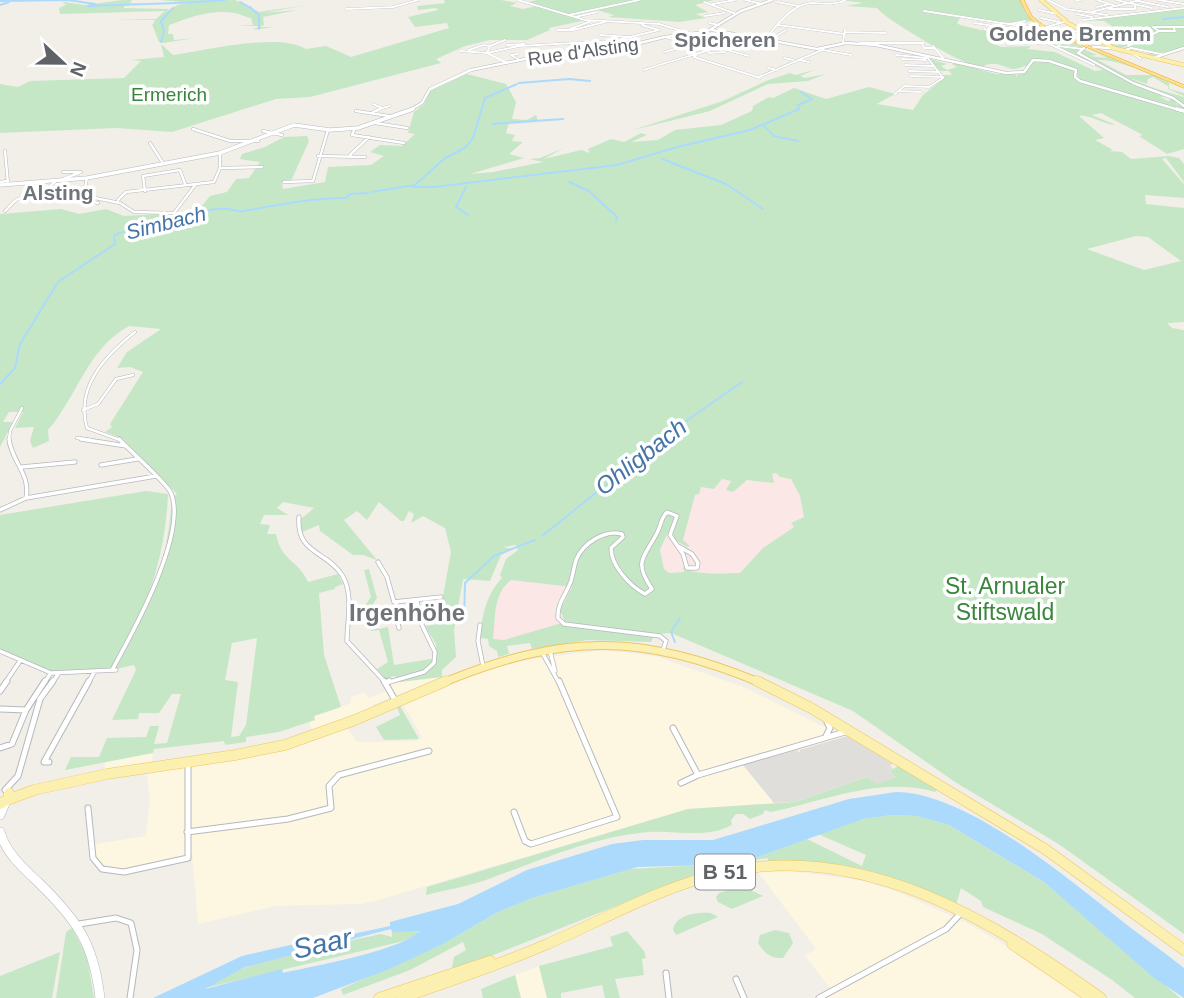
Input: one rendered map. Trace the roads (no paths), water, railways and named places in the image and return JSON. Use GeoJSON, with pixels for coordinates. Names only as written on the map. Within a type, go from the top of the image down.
{"type":"FeatureCollection","features":[{"type":"Feature","properties":{"kind":"highway"},"geometry":{"type":"LineString","coordinates":[[1024,0],[1030,17],[1045,28],[1184,87]]}},
{"type":"Feature","properties":{"kind":"highway"},"geometry":{"type":"LineString","coordinates":[[1045,28],[1184,87]]}},
{"type":"Feature","properties":{"kind":"main road"},"geometry":{"type":"LineString","coordinates":[[712,30],[755,4],[772,0]]}},
{"type":"Feature","properties":{"kind":"main road"},"geometry":{"type":"LineString","coordinates":[[1040,0],[1069,24],[1110,48],[1184,65]]}},
{"type":"Feature","properties":{"kind":"main road","name":"Rue d'Alsting"},"geometry":{"type":"LineString","coordinates":[[390,117],[421,104],[430,89],[474,70],[518,59],[624,48],[666,37],[695,35],[712,30]]}},
{"type":"Feature","properties":{"kind":"main road"},"geometry":{"type":"LineString","coordinates":[[1153,58],[1184,48]]}},
{"type":"Feature","properties":{"kind":"main road"},"geometry":{"type":"LineString","coordinates":[[0,183],[99,176],[220,153],[258,141],[275,131],[299,125],[328,130],[355,128],[390,117]]}},
{"type":"Feature","properties":{"kind":"main road"},"geometry":{"type":"LineString","coordinates":[[0,815],[5,797],[78,780],[236,756],[283,745],[502,660],[546,650],[603,644],[663,650],[730,671],[846,728],[1060,859],[1184,950]]}},
{"type":"Feature","properties":{"kind":"main road"},"geometry":{"type":"LineString","coordinates":[[0,832],[11,854],[79,924],[92,949],[100,998]]}},
{"type":"Feature","properties":{"kind":"main road","name":"B 51"},"geometry":{"type":"LineString","coordinates":[[401,998],[507,960],[689,883],[746,868],[812,866],[850,872],[889,883],[961,913],[1047,960],[1101,998]]}},
{"type":"Feature","properties":{"kind":"main road","name":"B 51"},"geometry":{"type":"LineString","coordinates":[[961,913],[1032,956],[1091,998]]}},
{"type":"Feature","properties":{"kind":"main road","name":"B 51"},"geometry":{"type":"LineString","coordinates":[[379,998],[570,932]]}},
{"type":"Feature","properties":{"kind":"street"},"geometry":{"type":"LineString","coordinates":[[387,8],[418,0]]}},
{"type":"Feature","properties":{"kind":"street"},"geometry":{"type":"LineString","coordinates":[[518,0],[575,17],[671,26],[727,51],[749,56]]}},
{"type":"Feature","properties":{"kind":"street"},"geometry":{"type":"LineString","coordinates":[[526,3],[536,0]]}},
{"type":"Feature","properties":{"kind":"street"},"geometry":{"type":"LineString","coordinates":[[569,15],[639,0]]}},
{"type":"Feature","properties":{"kind":"street"},"geometry":{"type":"LineString","coordinates":[[711,5],[735,0]]}},
{"type":"Feature","properties":{"kind":"street"},"geometry":{"type":"LineString","coordinates":[[745,0],[755,4]]}},
{"type":"Feature","properties":{"kind":"street"},"geometry":{"type":"LineString","coordinates":[[764,40],[793,9],[807,2],[836,5],[845,0]]}},
{"type":"Feature","properties":{"kind":"street"},"geometry":{"type":"LineString","coordinates":[[1048,0],[1064,8],[1108,15]]}},
{"type":"Feature","properties":{"kind":"street"},"geometry":{"type":"LineString","coordinates":[[1076,1],[1081,0]]}},
{"type":"Feature","properties":{"kind":"street"},"geometry":{"type":"LineString","coordinates":[[1097,0],[1123,6],[1121,5],[1138,0],[1176,8]]}},
{"type":"Feature","properties":{"kind":"street"},"geometry":{"type":"LineString","coordinates":[[1116,0],[1158,9]]}},
{"type":"Feature","properties":{"kind":"street"},"geometry":{"type":"LineString","coordinates":[[1158,0],[1183,5]]}},
{"type":"Feature","properties":{"kind":"street"},"geometry":{"type":"LineString","coordinates":[[1172,0],[1183,5]]}},
{"type":"Feature","properties":{"kind":"street"},"geometry":{"type":"LineString","coordinates":[[704,2],[736,14]]}},
{"type":"Feature","properties":{"kind":"street"},"geometry":{"type":"LineString","coordinates":[[777,2],[800,6]]}},
{"type":"Feature","properties":{"kind":"street"},"geometry":{"type":"LineString","coordinates":[[1133,4],[1136,7],[1134,9]]}},
{"type":"Feature","properties":{"kind":"street"},"geometry":{"type":"LineString","coordinates":[[1089,12],[1112,5]]}},
{"type":"Feature","properties":{"kind":"street"},"geometry":{"type":"LineString","coordinates":[[1107,8],[1112,5]]}},
{"type":"Feature","properties":{"kind":"street"},"geometry":{"type":"LineString","coordinates":[[1083,20],[1183,5]]}},
{"type":"Feature","properties":{"kind":"street"},"geometry":{"type":"LineString","coordinates":[[346,9],[394,7]]}},
{"type":"Feature","properties":{"kind":"street"},"geometry":{"type":"LineString","coordinates":[[1040,11],[1064,8]]}},
{"type":"Feature","properties":{"kind":"street"},"geometry":{"type":"LineString","coordinates":[[1097,9],[1142,11]]}},
{"type":"Feature","properties":{"kind":"street"},"geometry":{"type":"LineString","coordinates":[[1097,9],[1108,15]]}},
{"type":"Feature","properties":{"kind":"street"},"geometry":{"type":"LineString","coordinates":[[924,11],[1060,32],[1069,24]]}},
{"type":"Feature","properties":{"kind":"street"},"geometry":{"type":"LineString","coordinates":[[705,16],[727,12]]}},
{"type":"Feature","properties":{"kind":"street"},"geometry":{"type":"LineString","coordinates":[[575,17],[597,14]]}},
{"type":"Feature","properties":{"kind":"street"},"geometry":{"type":"LineString","coordinates":[[1078,14],[1094,18]]}},
{"type":"Feature","properties":{"kind":"street"},"geometry":{"type":"LineString","coordinates":[[569,29],[606,18]]}},
{"type":"Feature","properties":{"kind":"street"},"geometry":{"type":"LineString","coordinates":[[1041,18],[1069,24]]}},
{"type":"Feature","properties":{"kind":"street"},"geometry":{"type":"LineString","coordinates":[[1008,24],[1025,21]]}},
{"type":"Feature","properties":{"kind":"street"},"geometry":{"type":"LineString","coordinates":[[557,30],[607,22]]}},
{"type":"Feature","properties":{"kind":"street"},"geometry":{"type":"LineString","coordinates":[[487,54],[533,45],[612,41],[659,30],[641,25],[646,23]]}},
{"type":"Feature","properties":{"kind":"street"},"geometry":{"type":"LineString","coordinates":[[709,23],[719,25]]}},
{"type":"Feature","properties":{"kind":"street"},"geometry":{"type":"LineString","coordinates":[[974,23],[1031,32]]}},
{"type":"Feature","properties":{"kind":"street"},"geometry":{"type":"LineString","coordinates":[[1069,24],[1026,33],[1094,65]]}},
{"type":"Feature","properties":{"kind":"street"},"geometry":{"type":"LineString","coordinates":[[778,25],[886,33]]}},
{"type":"Feature","properties":{"kind":"street"},"geometry":{"type":"LineString","coordinates":[[1160,31],[1152,27],[1184,27]]}},
{"type":"Feature","properties":{"kind":"street"},"geometry":{"type":"LineString","coordinates":[[1128,46],[1160,31],[1174,31],[1174,28]]}},
{"type":"Feature","properties":{"kind":"street"},"geometry":{"type":"LineString","coordinates":[[984,29],[1042,40]]}},
{"type":"Feature","properties":{"kind":"street"},"geometry":{"type":"LineString","coordinates":[[712,30],[851,55]]}},
{"type":"Feature","properties":{"kind":"street"},"geometry":{"type":"LineString","coordinates":[[764,40],[776,37],[786,30]]}},
{"type":"Feature","properties":{"kind":"street"},"geometry":{"type":"LineString","coordinates":[[843,43],[845,32]]}},
{"type":"Feature","properties":{"kind":"street"},"geometry":{"type":"LineString","coordinates":[[600,34],[631,37]]}},
{"type":"Feature","properties":{"kind":"street"},"geometry":{"type":"LineString","coordinates":[[695,35],[702,41],[717,46]]}},
{"type":"Feature","properties":{"kind":"street"},"geometry":{"type":"LineString","coordinates":[[666,37],[694,44]]}},
{"type":"Feature","properties":{"kind":"street"},"geometry":{"type":"LineString","coordinates":[[680,37],[700,47],[743,46],[759,40]]}},
{"type":"Feature","properties":{"kind":"street"},"geometry":{"type":"LineString","coordinates":[[708,52],[717,46],[745,37]]}},
{"type":"Feature","properties":{"kind":"street"},"geometry":{"type":"LineString","coordinates":[[708,52],[717,46],[745,37]]}},
{"type":"Feature","properties":{"kind":"street"},"geometry":{"type":"LineString","coordinates":[[487,54],[490,46],[505,40]]}},
{"type":"Feature","properties":{"kind":"street"},"geometry":{"type":"LineString","coordinates":[[612,41],[624,48]]}},
{"type":"Feature","properties":{"kind":"street"},"geometry":{"type":"LineString","coordinates":[[665,52],[702,41]]}},
{"type":"Feature","properties":{"kind":"street"},"geometry":{"type":"LineString","coordinates":[[698,55],[694,57],[758,78],[796,60],[843,43],[923,43],[924,48],[933,47],[943,58],[939,59]]}},
{"type":"Feature","properties":{"kind":"street"},"geometry":{"type":"LineString","coordinates":[[860,43],[927,58],[943,77]]}},
{"type":"Feature","properties":{"kind":"street"},"geometry":{"type":"LineString","coordinates":[[1007,44],[1046,43]]}},
{"type":"Feature","properties":{"kind":"street"},"geometry":{"type":"LineString","coordinates":[[467,52],[483,45],[498,48]]}},
{"type":"Feature","properties":{"kind":"street"},"geometry":{"type":"LineString","coordinates":[[516,47],[507,45],[533,45]]}},
{"type":"Feature","properties":{"kind":"street"},"geometry":{"type":"LineString","coordinates":[[1058,46],[1084,48]]}},
{"type":"Feature","properties":{"kind":"street"},"geometry":{"type":"LineString","coordinates":[[1093,47],[1110,48]]}},
{"type":"Feature","properties":{"kind":"street"},"geometry":{"type":"LineString","coordinates":[[1084,48],[1078,51],[1082,55],[1138,85],[1173,98],[1184,108]]}},
{"type":"Feature","properties":{"kind":"street"},"geometry":{"type":"LineString","coordinates":[[1125,50],[1131,48],[1160,54]]}},
{"type":"Feature","properties":{"kind":"street"},"geometry":{"type":"LineString","coordinates":[[460,51],[487,54],[507,63]]}},
{"type":"Feature","properties":{"kind":"street"},"geometry":{"type":"LineString","coordinates":[[644,70],[680,57],[727,51]]}},
{"type":"Feature","properties":{"kind":"street"},"geometry":{"type":"LineString","coordinates":[[1132,53],[1141,59]]}},
{"type":"Feature","properties":{"kind":"street"},"geometry":{"type":"LineString","coordinates":[[518,54],[511,55],[518,59],[524,56]]}},
{"type":"Feature","properties":{"kind":"street"},"geometry":{"type":"LineString","coordinates":[[796,54],[818,58]]}},
{"type":"Feature","properties":{"kind":"street"},"geometry":{"type":"LineString","coordinates":[[896,55],[939,59],[1009,73],[1024,72],[1032,60],[1046,60],[1076,70],[1075,77],[1080,82],[1184,108]]}},
{"type":"Feature","properties":{"kind":"street"},"geometry":{"type":"LineString","coordinates":[[784,58],[808,62]]}},
{"type":"Feature","properties":{"kind":"street"},"geometry":{"type":"LineString","coordinates":[[902,60],[927,58]]}},
{"type":"Feature","properties":{"kind":"street"},"geometry":{"type":"LineString","coordinates":[[905,65],[933,66]]}},
{"type":"Feature","properties":{"kind":"street"},"geometry":{"type":"LineString","coordinates":[[786,66],[794,68]]}},
{"type":"Feature","properties":{"kind":"street"},"geometry":{"type":"LineString","coordinates":[[768,68],[777,70]]}},
{"type":"Feature","properties":{"kind":"street"},"geometry":{"type":"LineString","coordinates":[[909,71],[939,72]]}},
{"type":"Feature","properties":{"kind":"street"},"geometry":{"type":"LineString","coordinates":[[911,76],[943,77]]}},
{"type":"Feature","properties":{"kind":"street"},"geometry":{"type":"LineString","coordinates":[[899,84],[932,86],[943,77]]}},
{"type":"Feature","properties":{"kind":"street"},"geometry":{"type":"LineString","coordinates":[[906,86],[897,92],[919,93]]}},
{"type":"Feature","properties":{"kind":"street"},"geometry":{"type":"LineString","coordinates":[[373,104],[382,108]]}},
{"type":"Feature","properties":{"kind":"street"},"geometry":{"type":"LineString","coordinates":[[371,113],[390,106]]}},
{"type":"Feature","properties":{"kind":"street"},"geometry":{"type":"LineString","coordinates":[[356,111],[390,117]]}},
{"type":"Feature","properties":{"kind":"street"},"geometry":{"type":"LineString","coordinates":[[373,123],[407,128]]}},
{"type":"Feature","properties":{"kind":"street"},"geometry":{"type":"LineString","coordinates":[[355,128],[352,135],[404,143]]}},
{"type":"Feature","properties":{"kind":"street"},"geometry":{"type":"LineString","coordinates":[[193,129],[230,141],[258,141]]}},
{"type":"Feature","properties":{"kind":"street"},"geometry":{"type":"LineString","coordinates":[[284,182],[313,181],[318,156],[328,130]]}},
{"type":"Feature","properties":{"kind":"street"},"geometry":{"type":"LineString","coordinates":[[263,131],[275,131],[282,135]]}},
{"type":"Feature","properties":{"kind":"street"},"geometry":{"type":"LineString","coordinates":[[349,157],[369,137]]}},
{"type":"Feature","properties":{"kind":"street"},"geometry":{"type":"LineString","coordinates":[[150,143],[163,163]]}},
{"type":"Feature","properties":{"kind":"street"},"geometry":{"type":"LineString","coordinates":[[5,151],[4,168],[8,182]]}},
{"type":"Feature","properties":{"kind":"street"},"geometry":{"type":"LineString","coordinates":[[118,200],[126,192],[214,183],[220,168],[220,153]]}},
{"type":"Feature","properties":{"kind":"street"},"geometry":{"type":"LineString","coordinates":[[318,156],[365,157]]}},
{"type":"Feature","properties":{"kind":"street"},"geometry":{"type":"LineString","coordinates":[[220,168],[262,167]]}},
{"type":"Feature","properties":{"kind":"street"},"geometry":{"type":"LineString","coordinates":[[145,191],[143,176],[180,170],[185,184]]}},
{"type":"Feature","properties":{"kind":"street"},"geometry":{"type":"LineString","coordinates":[[40,188],[48,188],[59,180],[81,172],[63,172]]}},
{"type":"Feature","properties":{"kind":"street"},"geometry":{"type":"LineString","coordinates":[[83,198],[87,178]]}},
{"type":"Feature","properties":{"kind":"street"},"geometry":{"type":"LineString","coordinates":[[176,215],[196,184]]}},
{"type":"Feature","properties":{"kind":"street"},"geometry":{"type":"LineString","coordinates":[[85,192],[89,197],[118,200],[134,212],[160,211],[176,215],[183,220]]}},
{"type":"Feature","properties":{"kind":"street"},"geometry":{"type":"LineString","coordinates":[[5,211],[18,198],[83,198],[98,203]]}},
{"type":"Feature","properties":{"kind":"street"},"geometry":{"type":"LineString","coordinates":[[0,651],[51,673],[114,670],[153,594],[169,533],[172,494],[118,438],[87,428],[82,411],[90,384],[100,366],[135,332]]}},
{"type":"Feature","properties":{"kind":"street"},"geometry":{"type":"LineString","coordinates":[[82,411],[98,404],[116,379],[133,375]]}},
{"type":"Feature","properties":{"kind":"street"},"geometry":{"type":"LineString","coordinates":[[22,408],[9,434],[12,451],[29,485],[26,498]]}},
{"type":"Feature","properties":{"kind":"street"},"geometry":{"type":"LineString","coordinates":[[77,438],[126,446]]}},
{"type":"Feature","properties":{"kind":"street"},"geometry":{"type":"LineString","coordinates":[[101,465],[137,459]]}},
{"type":"Feature","properties":{"kind":"street"},"geometry":{"type":"LineString","coordinates":[[22,467],[75,462]]}},
{"type":"Feature","properties":{"kind":"street"},"geometry":{"type":"LineString","coordinates":[[0,510],[26,498],[156,476]]}},
{"type":"Feature","properties":{"kind":"street"},"geometry":{"type":"LineString","coordinates":[[663,650],[666,641],[660,636],[564,624],[558,618],[557,608],[570,583],[580,552],[609,533],[615,531],[622,534],[623,537],[610,553],[622,574],[642,594],[648,594],[652,589],[641,573],[642,559],[667,512],[677,516],[670,533],[671,539],[692,554],[698,564],[697,568],[687,568],[678,546]]}},
{"type":"Feature","properties":{"kind":"street"},"geometry":{"type":"LineString","coordinates":[[299,517],[297,528],[301,540],[333,564],[346,583],[347,641],[386,683],[395,701]]}},
{"type":"Feature","properties":{"kind":"street"},"geometry":{"type":"LineString","coordinates":[[377,562],[387,577],[392,600],[397,603],[441,597]]}},
{"type":"Feature","properties":{"kind":"street"},"geometry":{"type":"LineString","coordinates":[[386,683],[425,671],[434,661],[435,647],[422,624],[417,601]]}},
{"type":"Feature","properties":{"kind":"street"},"geometry":{"type":"LineString","coordinates":[[397,603],[394,609],[399,628]]}},
{"type":"Feature","properties":{"kind":"street"},"geometry":{"type":"LineString","coordinates":[[480,625],[478,645],[483,666]]}},
{"type":"Feature","properties":{"kind":"street"},"geometry":{"type":"LineString","coordinates":[[545,661],[546,650]]}},
{"type":"Feature","properties":{"kind":"street"},"geometry":{"type":"LineString","coordinates":[[514,812],[525,841],[531,844],[617,817],[546,650]]}},
{"type":"Feature","properties":{"kind":"street"},"geometry":{"type":"LineString","coordinates":[[502,660],[531,656],[545,661],[555,673]]}},
{"type":"Feature","properties":{"kind":"street"},"geometry":{"type":"LineString","coordinates":[[0,691],[21,660]]}},
{"type":"Feature","properties":{"kind":"street"},"geometry":{"type":"LineString","coordinates":[[49,762],[44,762],[95,671]]}},
{"type":"Feature","properties":{"kind":"street"},"geometry":{"type":"LineString","coordinates":[[0,748],[10,746],[26,710],[51,673]]}},
{"type":"Feature","properties":{"kind":"street"},"geometry":{"type":"LineString","coordinates":[[5,797],[18,776],[40,699],[59,673]]}},
{"type":"Feature","properties":{"kind":"street"},"geometry":{"type":"LineString","coordinates":[[0,709],[26,710]]}},
{"type":"Feature","properties":{"kind":"street"},"geometry":{"type":"LineString","coordinates":[[813,710],[829,725],[826,736]]}},
{"type":"Feature","properties":{"kind":"street"},"geometry":{"type":"LineString","coordinates":[[673,728],[698,775]]}},
{"type":"Feature","properties":{"kind":"street"},"geometry":{"type":"LineString","coordinates":[[818,741],[846,728]]}},
{"type":"Feature","properties":{"kind":"street"},"geometry":{"type":"LineString","coordinates":[[681,783],[698,775],[818,741],[846,728]]}},
{"type":"Feature","properties":{"kind":"street"},"geometry":{"type":"LineString","coordinates":[[187,832],[288,818],[331,808],[329,786],[339,775],[429,751]]}},
{"type":"Feature","properties":{"kind":"street"},"geometry":{"type":"LineString","coordinates":[[88,808],[94,861],[107,871],[124,872],[188,858],[188,762]]}},
{"type":"Feature","properties":{"kind":"street"},"geometry":{"type":"LineString","coordinates":[[819,998],[946,929],[961,913]]}},
{"type":"Feature","properties":{"kind":"street"},"geometry":{"type":"LineString","coordinates":[[79,924],[116,918],[131,923],[135,930],[136,948],[130,998]]}},
{"type":"Feature","properties":{"kind":"street"},"geometry":{"type":"LineString","coordinates":[[666,973],[669,998]]}},
{"type":"Feature","properties":{"kind":"street"},"geometry":{"type":"LineString","coordinates":[[736,979],[744,998]]}},
{"type":"Feature","properties":{"kind":"water","name":"Saar"},"geometry":{"type":"Polygon","coordinates":[[[896,792],[951,805],[980,819],[1066,877],[1184,968],[1184,998],[1154,978],[1044,882],[949,825],[917,816],[892,815],[863,819],[758,857],[710,865],[638,867],[532,898],[498,912],[443,944],[387,970],[313,998],[153,998],[242,956],[352,931],[353,934],[390,926],[390,922],[458,904],[527,870],[612,844],[643,840],[713,840],[849,799],[896,792]],[[391,929],[245,967],[205,989],[282,969],[283,973],[355,957],[394,945],[420,931],[392,932],[391,929]]]}},
{"type":"Feature","properties":{"kind":"waterway"},"geometry":{"type":"LineString","coordinates":[[0,1],[68,0],[95,4],[88,6],[177,3]]}},
{"type":"Feature","properties":{"kind":"waterway"},"geometry":{"type":"LineString","coordinates":[[179,3],[225,0]]}},
{"type":"Feature","properties":{"kind":"waterway"},"geometry":{"type":"LineString","coordinates":[[0,5],[9,2]]}},
{"type":"Feature","properties":{"kind":"waterway"},"geometry":{"type":"LineString","coordinates":[[240,2],[249,7]]}},
{"type":"Feature","properties":{"kind":"waterway"},"geometry":{"type":"LineString","coordinates":[[250,7],[259,15],[259,29]]}},
{"type":"Feature","properties":{"kind":"waterway"},"geometry":{"type":"LineString","coordinates":[[161,42],[164,31],[161,21],[173,8]]}},
{"type":"Feature","properties":{"kind":"waterway"},"geometry":{"type":"LineString","coordinates":[[1163,19],[1184,17]]}},
{"type":"Feature","properties":{"kind":"waterway","name":"Simbach"},"geometry":{"type":"LineString","coordinates":[[519,83],[569,79],[590,81]]}},
{"type":"Feature","properties":{"kind":"waterway","name":"Simbach"},"geometry":{"type":"LineString","coordinates":[[371,192],[415,185],[444,159],[466,147],[473,138],[485,98],[517,84]]}},
{"type":"Feature","properties":{"kind":"waterway"},"geometry":{"type":"LineString","coordinates":[[434,187],[617,165],[677,147],[750,130],[799,109],[798,105],[812,99],[801,92]]}},
{"type":"Feature","properties":{"kind":"waterway"},"geometry":{"type":"LineString","coordinates":[[492,124],[563,119]]}},
{"type":"Feature","properties":{"kind":"waterway"},"geometry":{"type":"LineString","coordinates":[[763,125],[774,136],[798,141]]}},
{"type":"Feature","properties":{"kind":"waterway"},"geometry":{"type":"LineString","coordinates":[[662,159],[726,184],[763,209]]}},
{"type":"Feature","properties":{"kind":"waterway"},"geometry":{"type":"LineString","coordinates":[[569,182],[589,191],[617,217],[616,221]]}},
{"type":"Feature","properties":{"kind":"waterway"},"geometry":{"type":"LineString","coordinates":[[413,187],[433,187]]}},
{"type":"Feature","properties":{"kind":"waterway"},"geometry":{"type":"LineString","coordinates":[[466,187],[456,207],[468,215]]}},
{"type":"Feature","properties":{"kind":"waterway","name":"Simbach"},"geometry":{"type":"LineString","coordinates":[[0,384],[15,368],[20,344],[58,282],[115,244],[114,236],[117,234],[190,212],[222,209],[242,211],[368,193]]}},
{"type":"Feature","properties":{"kind":"waterway","name":"Ohligbach"},"geometry":{"type":"LineString","coordinates":[[542,536],[682,424],[742,382]]}},
{"type":"Feature","properties":{"kind":"waterway","name":"Ohligbach"},"geometry":{"type":"LineString","coordinates":[[464,622],[465,583],[494,556],[535,540]]}},
{"type":"Feature","properties":{"kind":"waterway"},"geometry":{"type":"LineString","coordinates":[[675,642],[671,632],[680,618]]}},
{"type":"Feature","properties":{"kind":"district","name":"Goldene Bremm"},"geometry":{"type":"Point","coordinates":[1070,34]}},
{"type":"Feature","properties":{"kind":"district","name":"Spicheren"},"geometry":{"type":"Point","coordinates":[725,40]}},
{"type":"Feature","properties":{"kind":"district","name":"Alsting"},"geometry":{"type":"Point","coordinates":[58,193]}},
{"type":"Feature","properties":{"kind":"district","name":"Irgenhöhe"},"geometry":{"type":"Point","coordinates":[407,613]}},
{"type":"Feature","properties":{"kind":"park label","name":"Ermerich"},"geometry":{"type":"Point","coordinates":[169,94]}},
{"type":"Feature","properties":{"kind":"park label","name":"St. Arnualer Stiftswald"},"geometry":{"type":"Point","coordinates":[1005,599]}}]}
